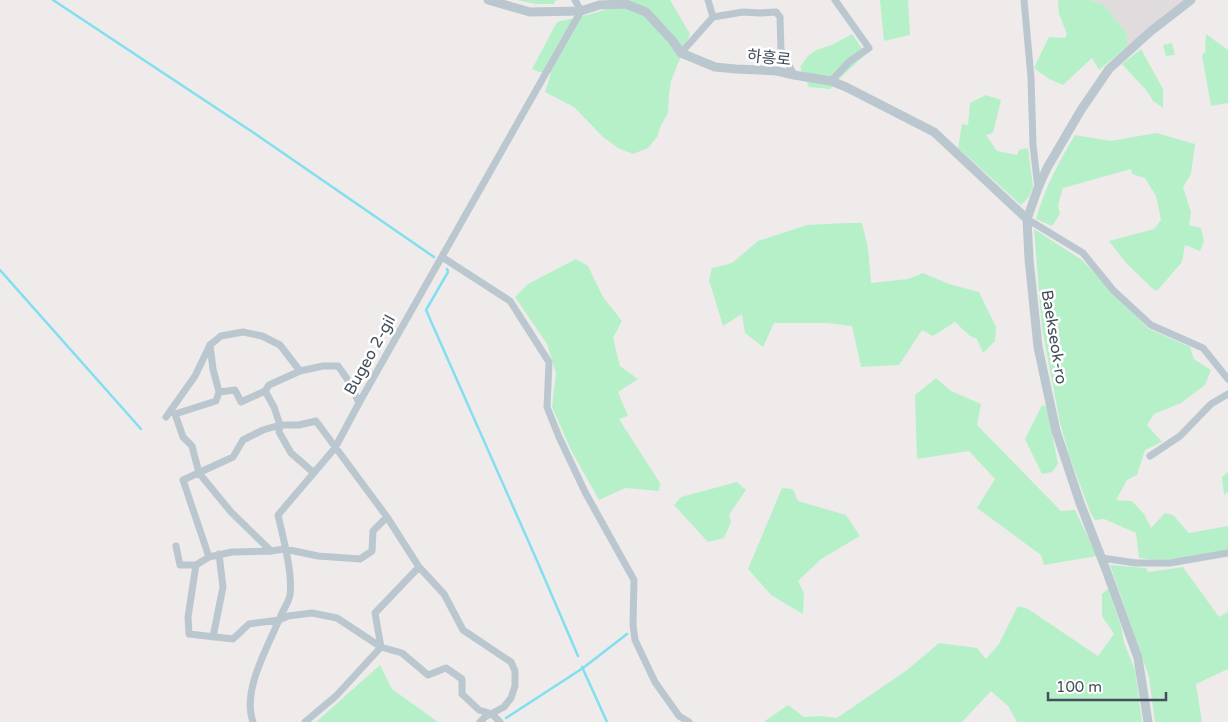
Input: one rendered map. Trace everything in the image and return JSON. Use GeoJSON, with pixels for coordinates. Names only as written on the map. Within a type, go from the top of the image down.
{"type":"FeatureCollection","features":[{"type":"Feature","properties":{"kind":"street"},"geometry":{"type":"LineString","coordinates":[[488,0],[530,12],[581,11],[599,2],[626,4],[646,12],[672,40],[681,54],[713,17],[743,12],[776,12],[780,17],[781,50],[794,75]]}},
{"type":"Feature","properties":{"kind":"street"},"geometry":{"type":"LineString","coordinates":[[575,0],[581,11]]}},
{"type":"Feature","properties":{"kind":"street"},"geometry":{"type":"LineString","coordinates":[[708,0],[713,17]]}},
{"type":"Feature","properties":{"kind":"street"},"geometry":{"type":"LineString","coordinates":[[832,81],[850,61],[869,48],[835,0]]}},
{"type":"Feature","properties":{"kind":"street"},"geometry":{"type":"LineString","coordinates":[[1024,0],[1031,78],[1033,145],[1038,188]]}},
{"type":"Feature","properties":{"kind":"street","name":"Baekseok-ro"},"geometry":{"type":"LineString","coordinates":[[1148,722],[1138,658],[1080,503],[1056,431],[1038,346],[1028,259],[1027,219],[1047,168],[1080,110],[1109,70],[1151,30],[1191,0]]}},
{"type":"Feature","properties":{"kind":"street","name":"Bugeo 2-gil"},"geometry":{"type":"LineString","coordinates":[[253,722],[250,716],[251,690],[260,660],[290,596],[290,576],[278,515],[335,448],[581,11]]}},
{"type":"Feature","properties":{"kind":"street","name":"하흥로"},"geometry":{"type":"LineString","coordinates":[[681,54],[715,67],[736,70],[777,71],[832,81],[846,87],[934,132],[1027,219]]}},
{"type":"Feature","properties":{"kind":"street"},"geometry":{"type":"LineString","coordinates":[[1027,219],[1083,253],[1113,290],[1151,325],[1203,348],[1228,379]]}},
{"type":"Feature","properties":{"kind":"street"},"geometry":{"type":"LineString","coordinates":[[442,257],[510,301],[549,362],[547,407],[559,437],[586,492],[634,580],[633,625],[635,640],[654,682],[679,716],[689,722]]}},
{"type":"Feature","properties":{"kind":"street"},"geometry":{"type":"LineString","coordinates":[[171,414],[195,376],[210,345],[221,336],[243,332],[262,336],[280,345],[300,371]]}},
{"type":"Feature","properties":{"kind":"street"},"geometry":{"type":"LineString","coordinates":[[171,414],[216,401],[219,392],[213,369],[210,345]]}},
{"type":"Feature","properties":{"kind":"street"},"geometry":{"type":"LineString","coordinates":[[219,392],[235,390],[240,402],[265,391],[268,385],[300,371],[324,366],[338,366],[350,383],[359,403]]}},
{"type":"Feature","properties":{"kind":"street"},"geometry":{"type":"LineString","coordinates":[[265,391],[274,407],[280,425],[279,432],[290,453],[314,473]]}},
{"type":"Feature","properties":{"kind":"street"},"geometry":{"type":"LineString","coordinates":[[1150,456],[1180,436],[1211,404],[1228,394]]}},
{"type":"Feature","properties":{"kind":"street"},"geometry":{"type":"LineString","coordinates":[[171,414],[183,437],[192,446],[199,473],[231,512],[271,551]]}},
{"type":"Feature","properties":{"kind":"street"},"geometry":{"type":"LineString","coordinates":[[209,557],[183,480],[233,457],[244,440],[263,430],[280,425],[299,425],[316,421],[387,516],[419,567],[444,594],[463,630],[511,662],[515,671],[515,686],[511,698],[504,707],[480,722]]}},
{"type":"Feature","properties":{"kind":"street"},"geometry":{"type":"LineString","coordinates":[[176,546],[180,565],[196,565],[209,557],[232,552],[285,550],[318,556],[360,559],[372,551],[372,531],[387,516]]}},
{"type":"Feature","properties":{"kind":"street"},"geometry":{"type":"LineString","coordinates":[[1102,558],[1136,563],[1170,563],[1228,553]]}},
{"type":"Feature","properties":{"kind":"street"},"geometry":{"type":"LineString","coordinates":[[213,638],[223,587],[219,554]]}},
{"type":"Feature","properties":{"kind":"street"},"geometry":{"type":"LineString","coordinates":[[196,565],[188,617],[189,634],[233,639],[249,624],[279,620],[288,616],[312,612],[337,618],[381,648],[402,653],[428,676],[446,668],[462,679],[462,694],[479,710],[492,714],[500,722]]}},
{"type":"Feature","properties":{"kind":"street"},"geometry":{"type":"LineString","coordinates":[[381,648],[376,613],[419,567]]}},
{"type":"Feature","properties":{"kind":"street"},"geometry":{"type":"LineString","coordinates":[[305,722],[336,696],[381,648]]}},
{"type":"Feature","properties":{"kind":"shaded area"},"geometry":{"type":"Polygon","coordinates":[[[1090,0],[1184,0],[1127,47],[1127,34],[1104,5],[1090,0]]]}},
{"type":"Feature","properties":{"kind":"green space"},"geometry":{"type":"Polygon","coordinates":[[[517,0],[556,0],[554,4],[536,4],[517,0]]]}},
{"type":"Feature","properties":{"kind":"green space"},"geometry":{"type":"Polygon","coordinates":[[[612,0],[670,0],[690,34],[671,81],[668,113],[657,137],[648,148],[633,154],[618,148],[603,137],[574,107],[545,92],[551,73],[532,69],[557,22],[608,9],[612,0]]]}},
{"type":"Feature","properties":{"kind":"green space"},"geometry":{"type":"Polygon","coordinates":[[[880,0],[908,0],[910,35],[884,41],[880,0]]]}},
{"type":"Feature","properties":{"kind":"green space"},"geometry":{"type":"Polygon","coordinates":[[[1058,0],[1090,0],[1104,5],[1127,34],[1127,47],[1099,70],[1092,58],[1063,85],[1049,79],[1034,68],[1049,37],[1065,38],[1067,34],[1059,14],[1058,0]]]}},
{"type":"Feature","properties":{"kind":"green space"},"geometry":{"type":"Polygon","coordinates":[[[852,34],[866,54],[830,89],[809,87],[800,67],[808,56],[816,50],[832,45],[852,34]]]}},
{"type":"Feature","properties":{"kind":"green space"},"geometry":{"type":"Polygon","coordinates":[[[1206,34],[1228,50],[1228,103],[1211,106],[1202,55],[1205,52],[1206,34]]]}},
{"type":"Feature","properties":{"kind":"green space"},"geometry":{"type":"Polygon","coordinates":[[[1172,43],[1175,55],[1166,56],[1163,45],[1172,43]]]}},
{"type":"Feature","properties":{"kind":"green space"},"geometry":{"type":"Polygon","coordinates":[[[1141,49],[1163,89],[1163,108],[1153,101],[1147,91],[1122,64],[1141,49]]]}},
{"type":"Feature","properties":{"kind":"green space"},"geometry":{"type":"Polygon","coordinates":[[[986,95],[1001,100],[993,133],[986,135],[997,151],[1017,155],[1019,150],[1028,148],[1033,187],[1029,197],[1021,205],[958,148],[962,124],[968,125],[970,103],[986,95]]]}},
{"type":"Feature","properties":{"kind":"green space"},"geometry":{"type":"Polygon","coordinates":[[[1156,133],[1195,144],[1191,174],[1183,187],[1191,212],[1189,225],[1201,228],[1204,241],[1200,251],[1185,245],[1182,262],[1157,291],[1126,263],[1109,241],[1154,229],[1161,220],[1156,196],[1145,178],[1132,174],[1131,169],[1063,188],[1058,205],[1060,214],[1052,226],[1036,219],[1052,176],[1075,135],[1111,141],[1156,133]]]}},
{"type":"Feature","properties":{"kind":"green space"},"geometry":{"type":"Polygon","coordinates":[[[862,223],[868,248],[871,283],[908,279],[923,273],[949,284],[979,292],[996,327],[995,341],[983,353],[977,339],[970,336],[955,322],[933,336],[922,330],[899,365],[861,367],[852,326],[827,323],[774,323],[763,347],[745,333],[742,314],[723,326],[709,280],[712,268],[732,263],[758,241],[807,225],[862,223]]]}},
{"type":"Feature","properties":{"kind":"green space"},"geometry":{"type":"Polygon","coordinates":[[[1034,229],[1082,260],[1149,329],[1190,347],[1194,359],[1211,370],[1205,385],[1181,403],[1154,414],[1147,425],[1162,442],[1145,450],[1137,475],[1127,480],[1116,500],[1132,501],[1144,514],[1151,528],[1165,513],[1173,515],[1189,533],[1228,526],[1228,550],[1160,560],[1139,558],[1136,533],[1104,519],[1095,520],[1091,514],[1070,458],[1060,423],[1042,328],[1034,229]]]}},
{"type":"Feature","properties":{"kind":"green space"},"geometry":{"type":"Polygon","coordinates":[[[576,259],[588,266],[603,297],[622,321],[613,338],[620,366],[638,379],[618,392],[628,416],[619,419],[660,483],[659,491],[625,488],[599,500],[571,450],[552,407],[556,373],[547,344],[515,297],[528,284],[576,259]]]}},
{"type":"Feature","properties":{"kind":"green space"},"geometry":{"type":"Polygon","coordinates":[[[936,378],[951,391],[981,404],[977,425],[1061,511],[1075,510],[1097,556],[1044,565],[1041,555],[977,508],[995,479],[969,451],[917,459],[915,395],[936,378]]]}},
{"type":"Feature","properties":{"kind":"green space"},"geometry":{"type":"Polygon","coordinates":[[[1042,405],[1047,407],[1058,464],[1052,472],[1042,474],[1025,439],[1042,405]]]}},
{"type":"Feature","properties":{"kind":"green space"},"geometry":{"type":"Polygon","coordinates":[[[1228,472],[1228,492],[1224,495],[1222,477],[1228,472]]]}},
{"type":"Feature","properties":{"kind":"green space"},"geometry":{"type":"Polygon","coordinates":[[[737,482],[746,490],[729,515],[731,522],[724,538],[708,542],[674,505],[681,497],[737,482]]]}},
{"type":"Feature","properties":{"kind":"green space"},"geometry":{"type":"Polygon","coordinates":[[[782,488],[793,489],[798,501],[846,515],[860,536],[821,559],[798,581],[804,593],[803,614],[771,595],[748,569],[782,488]]]}},
{"type":"Feature","properties":{"kind":"green space"},"geometry":{"type":"Polygon","coordinates":[[[1110,565],[1146,568],[1148,572],[1183,567],[1219,617],[1228,612],[1228,669],[1196,684],[1202,722],[1155,722],[1149,677],[1110,565]]]}},
{"type":"Feature","properties":{"kind":"green space"},"geometry":{"type":"Polygon","coordinates":[[[1108,589],[1121,626],[1124,642],[1135,670],[1142,722],[1017,722],[1008,706],[991,691],[962,722],[765,722],[788,705],[804,717],[837,718],[907,670],[939,643],[977,648],[986,659],[999,644],[1018,606],[1028,609],[1098,656],[1114,634],[1102,616],[1102,594],[1108,589]]]}},
{"type":"Feature","properties":{"kind":"green space"},"geometry":{"type":"Polygon","coordinates":[[[380,665],[392,689],[438,722],[316,722],[380,665]]]}},
{"type":"Feature","properties":{"kind":"waterway"},"geometry":{"type":"LineString","coordinates":[[53,0],[254,133],[434,257]]}},
{"type":"Feature","properties":{"kind":"waterway"},"geometry":{"type":"LineString","coordinates":[[447,269],[448,272],[426,310],[578,656]]}},
{"type":"Feature","properties":{"kind":"waterway"},"geometry":{"type":"LineString","coordinates":[[0,270],[141,429]]}},
{"type":"Feature","properties":{"kind":"waterway"},"geometry":{"type":"LineString","coordinates":[[506,718],[583,668],[627,634]]}},
{"type":"Feature","properties":{"kind":"waterway"},"geometry":{"type":"LineString","coordinates":[[582,667],[607,722]]}}]}
